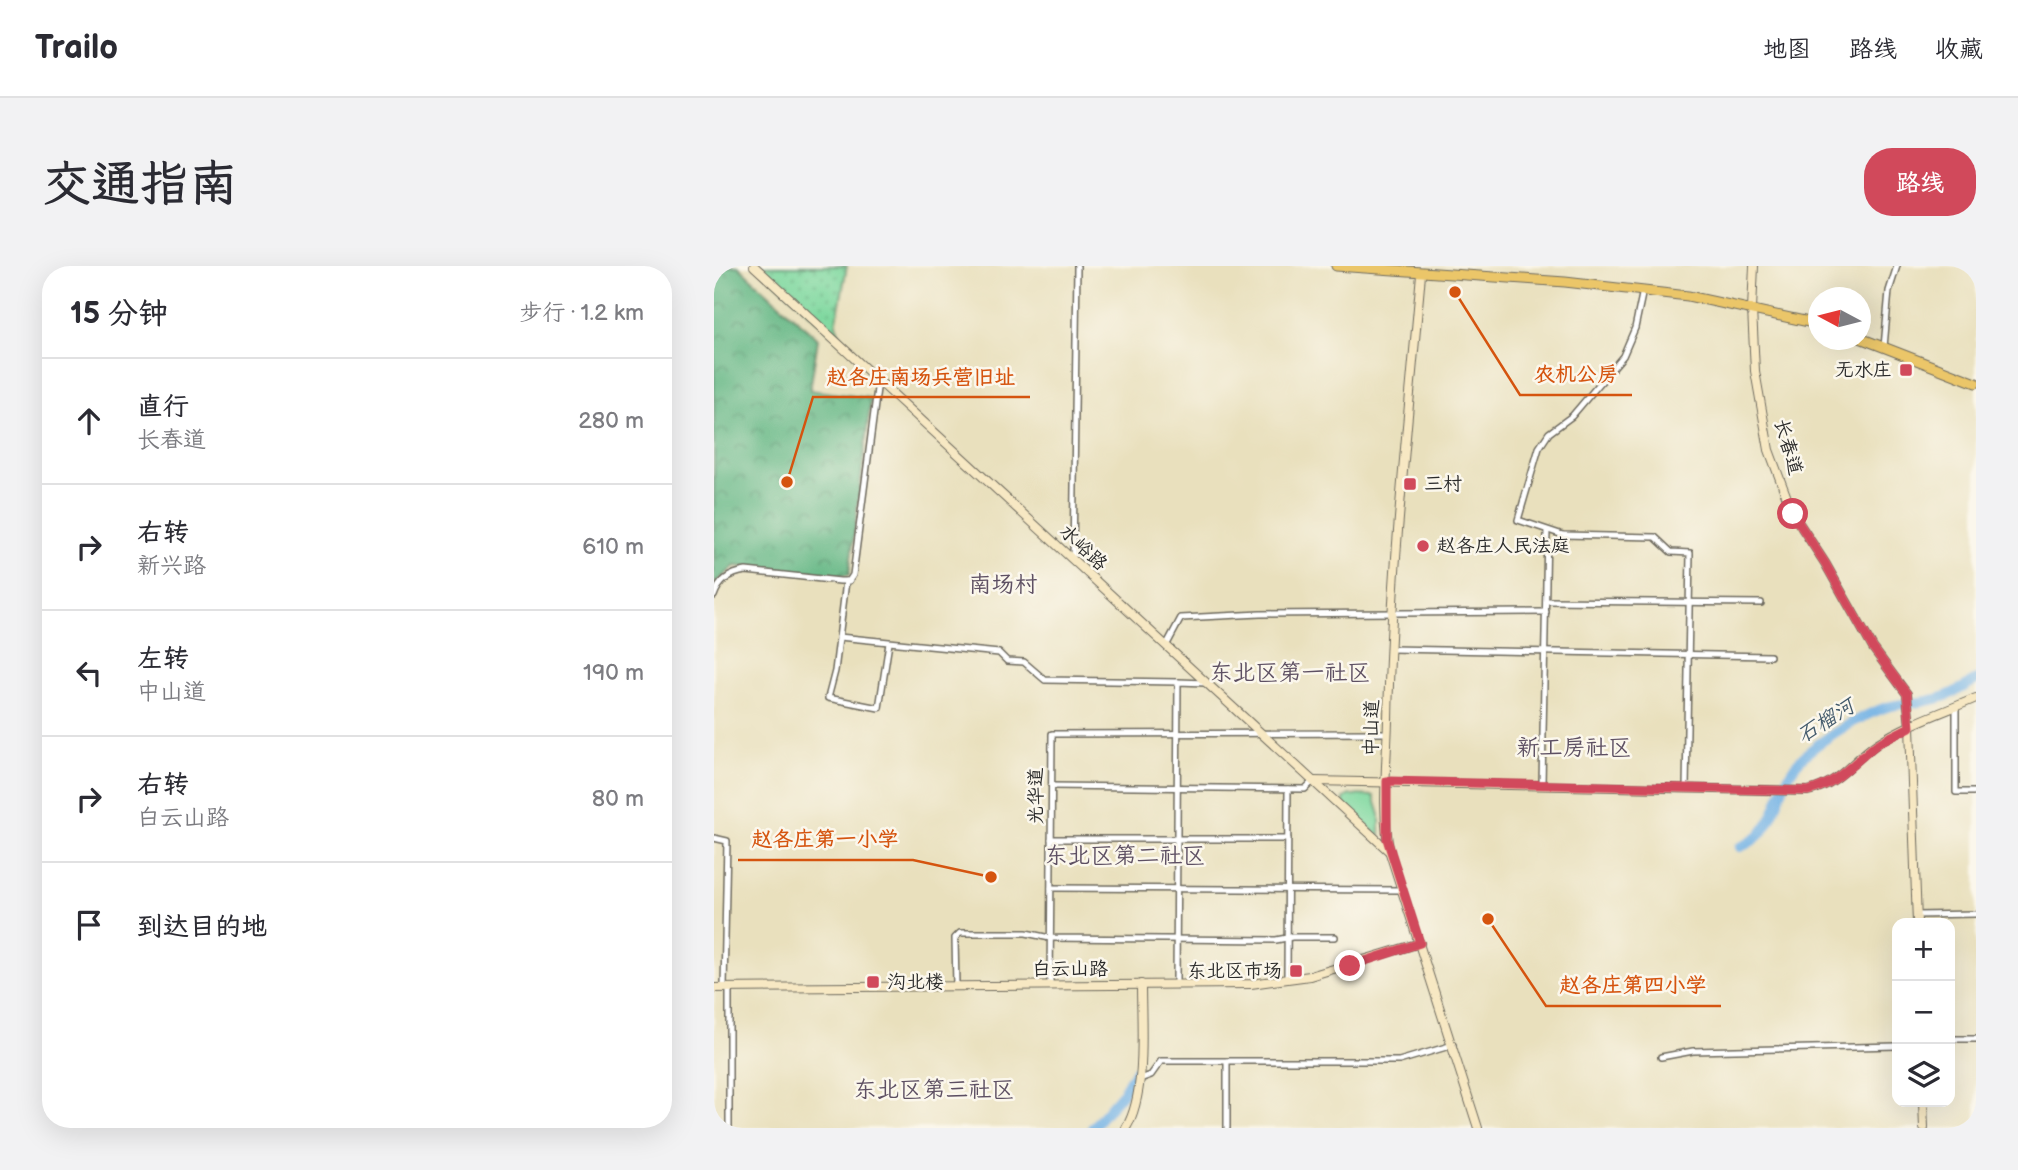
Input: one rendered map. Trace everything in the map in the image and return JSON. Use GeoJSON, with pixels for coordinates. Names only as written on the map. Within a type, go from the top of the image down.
{"type":"FeatureCollection","features":[{"type":"Feature","properties":{"kind":"main road"},"geometry":{"type":"LineString","coordinates":[[1336,266],[1421,274],[1434,270],[1643,290],[1688,296],[1808,322]]}},
{"type":"Feature","properties":{"kind":"main road"},"geometry":{"type":"LineString","coordinates":[[1871,342],[1976,383]]}},
{"type":"Feature","properties":{"kind":"street","name":"水峪路"},"geometry":{"type":"LineString","coordinates":[[754,266],[1391,853]]}},
{"type":"Feature","properties":{"kind":"street"},"geometry":{"type":"LineString","coordinates":[[1073,560],[1077,266]]}},
{"type":"Feature","properties":{"kind":"street","name":"长春道"},"geometry":{"type":"LineString","coordinates":[[1754,266],[1752,309],[1755,371],[1769,450],[1793,514],[1825,563],[1873,648],[1907,694],[1917,918]]}},
{"type":"Feature","properties":{"kind":"street"},"geometry":{"type":"LineString","coordinates":[[1884,347],[1889,291],[1897,266]]}},
{"type":"Feature","properties":{"kind":"street","name":"中山道"},"geometry":{"type":"LineString","coordinates":[[1421,274],[1393,613],[1386,824],[1402,890],[1478,1128]]}},
{"type":"Feature","properties":{"kind":"street"},"geometry":{"type":"LineString","coordinates":[[1643,290],[1635,328],[1623,356],[1572,416],[1549,433],[1539,448],[1517,520],[1563,535],[1655,537],[1671,552],[1690,553],[1686,789]]}},
{"type":"Feature","properties":{"kind":"street"},"geometry":{"type":"LineString","coordinates":[[878,380],[853,575],[846,581],[835,671],[828,698],[879,708],[889,643]]}},
{"type":"Feature","properties":{"kind":"street"},"geometry":{"type":"LineString","coordinates":[[1542,784],[1547,531]]}},
{"type":"Feature","properties":{"kind":"street"},"geometry":{"type":"LineString","coordinates":[[714,596],[724,579],[735,572],[846,581]]}},
{"type":"Feature","properties":{"kind":"street"},"geometry":{"type":"LineString","coordinates":[[1546,601],[1761,603]]}},
{"type":"Feature","properties":{"kind":"street"},"geometry":{"type":"LineString","coordinates":[[1166,646],[1181,618],[1260,614],[1546,612]]}},
{"type":"Feature","properties":{"kind":"street"},"geometry":{"type":"LineString","coordinates":[[839,637],[912,645],[923,643],[943,648],[999,653],[1007,661],[1024,662],[1045,680],[1206,683]]}},
{"type":"Feature","properties":{"kind":"street"},"geometry":{"type":"LineString","coordinates":[[1391,649],[1770,656]]}},
{"type":"Feature","properties":{"kind":"street"},"geometry":{"type":"LineString","coordinates":[[1176,984],[1178,682]]}},
{"type":"Feature","properties":{"kind":"street"},"geometry":{"type":"LineString","coordinates":[[1052,786],[1305,789],[1313,781],[1387,781],[1790,792],[1823,788],[1837,780],[1878,743],[1976,698]]}},
{"type":"Feature","properties":{"kind":"street"},"geometry":{"type":"LineString","coordinates":[[1956,707],[1956,792],[1976,792]]}},
{"type":"Feature","properties":{"kind":"street"},"geometry":{"type":"LineString","coordinates":[[1177,733],[1388,733]]}},
{"type":"Feature","properties":{"kind":"street","name":"光华道"},"geometry":{"type":"LineString","coordinates":[[1050,985],[1052,734],[1177,733]]}},
{"type":"Feature","properties":{"kind":"street"},"geometry":{"type":"LineString","coordinates":[[1287,980],[1288,789]]}},
{"type":"Feature","properties":{"kind":"street"},"geometry":{"type":"LineString","coordinates":[[714,838],[726,841],[729,1128]]}},
{"type":"Feature","properties":{"kind":"street"},"geometry":{"type":"LineString","coordinates":[[1051,839],[1288,839]]}},
{"type":"Feature","properties":{"kind":"street"},"geometry":{"type":"LineString","coordinates":[[1051,888],[1402,890]]}},
{"type":"Feature","properties":{"kind":"street"},"geometry":{"type":"LineString","coordinates":[[1929,918],[1976,914]]}},
{"type":"Feature","properties":{"kind":"street"},"geometry":{"type":"LineString","coordinates":[[956,986],[955,938],[958,933],[1276,940],[1287,937],[1335,937]]}},
{"type":"Feature","properties":{"kind":"street","name":"白云山路"},"geometry":{"type":"LineString","coordinates":[[714,988],[1251,984],[1310,976],[1420,943]]}},
{"type":"Feature","properties":{"kind":"street"},"geometry":{"type":"LineString","coordinates":[[1126,1128],[1133,1116],[1140,1079],[1141,984]]}},
{"type":"Feature","properties":{"kind":"street"},"geometry":{"type":"LineString","coordinates":[[1955,1039],[1976,1039]]}},
{"type":"Feature","properties":{"kind":"street"},"geometry":{"type":"LineString","coordinates":[[1140,1079],[1152,1074],[1161,1061],[1399,1061],[1453,1045]]}},
{"type":"Feature","properties":{"kind":"street"},"geometry":{"type":"LineString","coordinates":[[1661,1057],[1693,1051],[1892,1046]]}},
{"type":"Feature","properties":{"kind":"street"},"geometry":{"type":"LineString","coordinates":[[1227,1060],[1227,1128]]}},
{"type":"Feature","properties":{"kind":"street"},"geometry":{"type":"LineString","coordinates":[[1923,1107],[1924,1128]]}},
{"type":"Feature","properties":{"kind":"green space"},"geometry":{"type":"Polygon","coordinates":[[[714,266],[738,266],[818,339],[810,390],[871,398],[849,575],[735,566],[714,584],[714,266]]]}},
{"type":"Feature","properties":{"kind":"green space"},"geometry":{"type":"Polygon","coordinates":[[[758,266],[847,266],[836,325],[844,345],[758,266]]]}},
{"type":"Feature","properties":{"kind":"green space"},"geometry":{"type":"Polygon","coordinates":[[[1350,795],[1374,796],[1380,815],[1380,835],[1344,805],[1344,798],[1350,795]]]}},
{"type":"Feature","properties":{"kind":"waterway","name":"石榴河"},"geometry":{"type":"LineString","coordinates":[[1740,847],[1763,831],[1792,770],[1819,743],[1874,712],[1896,705],[1938,699],[1976,680]]}},
{"type":"Feature","properties":{"kind":"waterway","name":"石榴河"},"geometry":{"type":"LineString","coordinates":[[1092,1128],[1123,1092],[1135,1071]]}},
{"type":"Feature","properties":{"kind":"place","name":"农机公房"},"geometry":{"type":"Point","coordinates":[1455,292]}},
{"type":"Feature","properties":{"kind":"place","name":"无水庄"},"geometry":{"type":"Point","coordinates":[1906,370]}},
{"type":"Feature","properties":{"kind":"place","name":"赵各庄南场兵营旧址"},"geometry":{"type":"Point","coordinates":[787,482]}},
{"type":"Feature","properties":{"kind":"place","name":"三村"},"geometry":{"type":"Point","coordinates":[1410,484]}},
{"type":"Feature","properties":{"kind":"place","name":"赵各庄人民法庭"},"geometry":{"type":"Point","coordinates":[1423,546]}},
{"type":"Feature","properties":{"kind":"place","name":"赵各庄第一小学"},"geometry":{"type":"Point","coordinates":[991,877]}},
{"type":"Feature","properties":{"kind":"place","name":"赵各庄第四小学"},"geometry":{"type":"Point","coordinates":[1488,919]}},
{"type":"Feature","properties":{"kind":"place","name":"东北区市场"},"geometry":{"type":"Point","coordinates":[1296,971]}},
{"type":"Feature","properties":{"kind":"place","name":"沟北楼"},"geometry":{"type":"Point","coordinates":[873,982]}},
{"type":"Feature","properties":{"kind":"district","name":"南场村"},"geometry":{"type":"Point","coordinates":[1003,585]}},
{"type":"Feature","properties":{"kind":"district","name":"东北区第一社区"},"geometry":{"type":"Point","coordinates":[1290,673]}},
{"type":"Feature","properties":{"kind":"district","name":"新工房社区"},"geometry":{"type":"Point","coordinates":[1574,748]}},
{"type":"Feature","properties":{"kind":"district","name":"东北区第二社区"},"geometry":{"type":"Point","coordinates":[1125,856]}},
{"type":"Feature","properties":{"kind":"district","name":"东北区第三社区"},"geometry":{"type":"Point","coordinates":[934,1090]}},
{"type":"Feature","properties":{"kind":"route"},"geometry":{"type":"LineString","coordinates":[[1350,966],[1420,943],[1387,839],[1387,781],[1808,791],[1823,788],[1837,780],[1878,743],[1910,727],[1907,694],[1873,648],[1825,563],[1793,514]]}}]}
